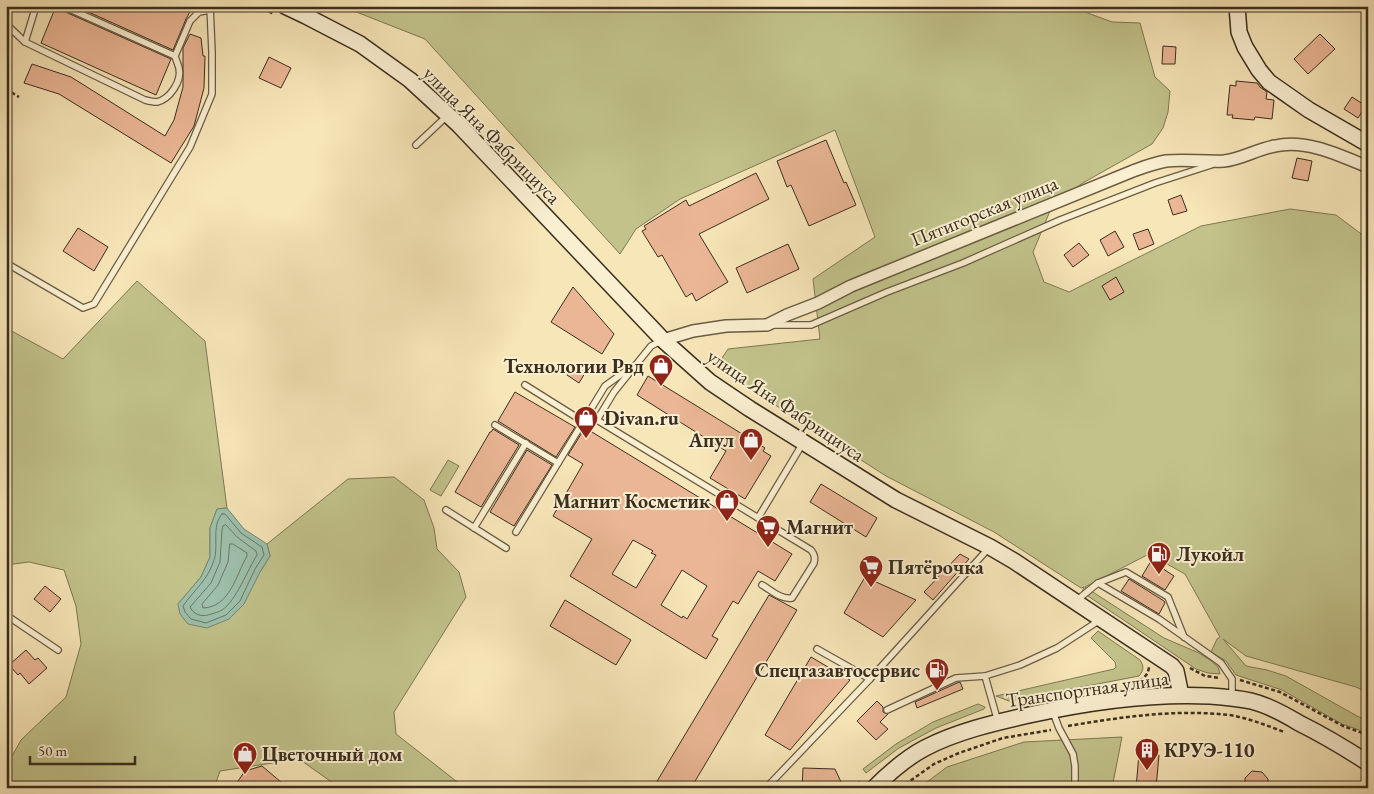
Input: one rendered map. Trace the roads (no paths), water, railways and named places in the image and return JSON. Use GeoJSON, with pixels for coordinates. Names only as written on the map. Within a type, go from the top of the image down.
{"type":"FeatureCollection","features":[{"type":"Feature","properties":{"kind":"main road"},"geometry":{"type":"LineString","coordinates":[[1237,6],[1239,32],[1244,47],[1269,82],[1309,110],[1368,144]]}},
{"type":"Feature","properties":{"kind":"main road","name":"улица Яна Фабрициуса"},"geometry":{"type":"LineString","coordinates":[[280,10],[306,16],[360,44],[410,80],[459,125],[663,340],[710,382],[896,500],[1014,561],[1172,666],[1176,671],[1180,695]]}},
{"type":"Feature","properties":{"kind":"main road","name":"Транспортная улица"},"geometry":{"type":"LineString","coordinates":[[874,788],[898,767],[924,749],[962,732],[1053,710],[1139,698],[1180,695],[1252,701],[1277,710],[1334,741],[1365,769]]}},
{"type":"Feature","properties":{"kind":"street","name":"Пятигорская улица"},"geometry":{"type":"LineString","coordinates":[[663,340],[693,331],[726,326],[767,325],[786,315],[818,303],[851,286],[1144,167],[1168,161],[1224,161],[1237,159],[1284,144],[1313,147],[1368,167]]}},
{"type":"Feature","properties":{"kind":"lane"},"geometry":{"type":"LineString","coordinates":[[25,42],[36,6]]}},
{"type":"Feature","properties":{"kind":"lane"},"geometry":{"type":"LineString","coordinates":[[63,6],[175,56]]}},
{"type":"Feature","properties":{"kind":"lane"},"geometry":{"type":"LineString","coordinates":[[6,24],[25,42],[145,100],[154,102],[163,100],[169,95],[176,84],[179,68],[175,56],[190,20],[199,12],[210,8],[212,52],[212,94],[190,147],[94,304],[83,308],[6,263]]}},
{"type":"Feature","properties":{"kind":"lane"},"geometry":{"type":"LineString","coordinates":[[416,145],[448,115]]}},
{"type":"Feature","properties":{"kind":"lane","name":"Пятигорская улица"},"geometry":{"type":"LineString","coordinates":[[767,325],[811,325],[887,292],[963,263],[1060,220],[1173,176],[1224,161]]}},
{"type":"Feature","properties":{"kind":"lane"},"geometry":{"type":"LineString","coordinates":[[663,340],[652,346],[638,362],[614,392],[597,420],[812,550],[815,559],[811,569],[792,598],[783,598],[762,585]]}},
{"type":"Feature","properties":{"kind":"lane"},"geometry":{"type":"LineString","coordinates":[[516,532],[605,386],[638,362]]}},
{"type":"Feature","properties":{"kind":"lane"},"geometry":{"type":"LineString","coordinates":[[525,386],[584,422]]}},
{"type":"Feature","properties":{"kind":"lane"},"geometry":{"type":"LineString","coordinates":[[495,425],[558,463]]}},
{"type":"Feature","properties":{"kind":"lane"},"geometry":{"type":"LineString","coordinates":[[758,518],[803,442]]}},
{"type":"Feature","properties":{"kind":"lane"},"geometry":{"type":"LineString","coordinates":[[474,528],[526,443]]}},
{"type":"Feature","properties":{"kind":"lane"},"geometry":{"type":"LineString","coordinates":[[446,510],[506,548]]}},
{"type":"Feature","properties":{"kind":"lane"},"geometry":{"type":"LineString","coordinates":[[766,788],[870,679],[990,547]]}},
{"type":"Feature","properties":{"kind":"lane"},"geometry":{"type":"LineString","coordinates":[[1075,602],[1098,583],[1126,572],[1168,597],[1184,637]]}},
{"type":"Feature","properties":{"kind":"lane"},"geometry":{"type":"LineString","coordinates":[[1098,583],[1159,619],[1221,663],[1232,679],[1232,698]]}},
{"type":"Feature","properties":{"kind":"lane"},"geometry":{"type":"LineString","coordinates":[[6,615],[58,650]]}},
{"type":"Feature","properties":{"kind":"lane"},"geometry":{"type":"LineString","coordinates":[[887,710],[956,678],[985,676],[1020,665],[1057,648],[1101,619]]}},
{"type":"Feature","properties":{"kind":"lane"},"geometry":{"type":"LineString","coordinates":[[817,649],[870,679]]}},
{"type":"Feature","properties":{"kind":"lane"},"geometry":{"type":"LineString","coordinates":[[985,676],[998,722]]}},
{"type":"Feature","properties":{"kind":"lane"},"geometry":{"type":"LineString","coordinates":[[1053,710],[1059,728],[1073,754],[1075,788]]}},
{"type":"Feature","properties":{"kind":"water"},"geometry":{"type":"Polygon","coordinates":[[[227,508],[244,529],[267,544],[270,556],[244,604],[229,619],[207,628],[188,624],[180,614],[178,604],[201,577],[210,557],[210,528],[217,509],[227,508]]]}},
{"type":"Feature","properties":{"kind":"place","name":"Технологии Рвд"},"geometry":{"type":"Point","coordinates":[661,387]}},
{"type":"Feature","properties":{"kind":"place","name":"Divan.ru"},"geometry":{"type":"Point","coordinates":[586,439]}},
{"type":"Feature","properties":{"kind":"place","name":"Апул"},"geometry":{"type":"Point","coordinates":[751,461]}},
{"type":"Feature","properties":{"kind":"place","name":"Магнит Косметик"},"geometry":{"type":"Point","coordinates":[727,522]}},
{"type":"Feature","properties":{"kind":"place","name":"Магнит"},"geometry":{"type":"Point","coordinates":[768,548]}},
{"type":"Feature","properties":{"kind":"place","name":"Лукойл"},"geometry":{"type":"Point","coordinates":[1159,575]}},
{"type":"Feature","properties":{"kind":"place","name":"Пятёрочка"},"geometry":{"type":"Point","coordinates":[871,588]}},
{"type":"Feature","properties":{"kind":"place","name":"Спецгазавтосервис"},"geometry":{"type":"Point","coordinates":[937,691]}},
{"type":"Feature","properties":{"kind":"place","name":"КРУЭ-110"},"geometry":{"type":"Point","coordinates":[1147,771]}},
{"type":"Feature","properties":{"kind":"place","name":"Цветочный дом"},"geometry":{"type":"Point","coordinates":[245,775]}}]}
